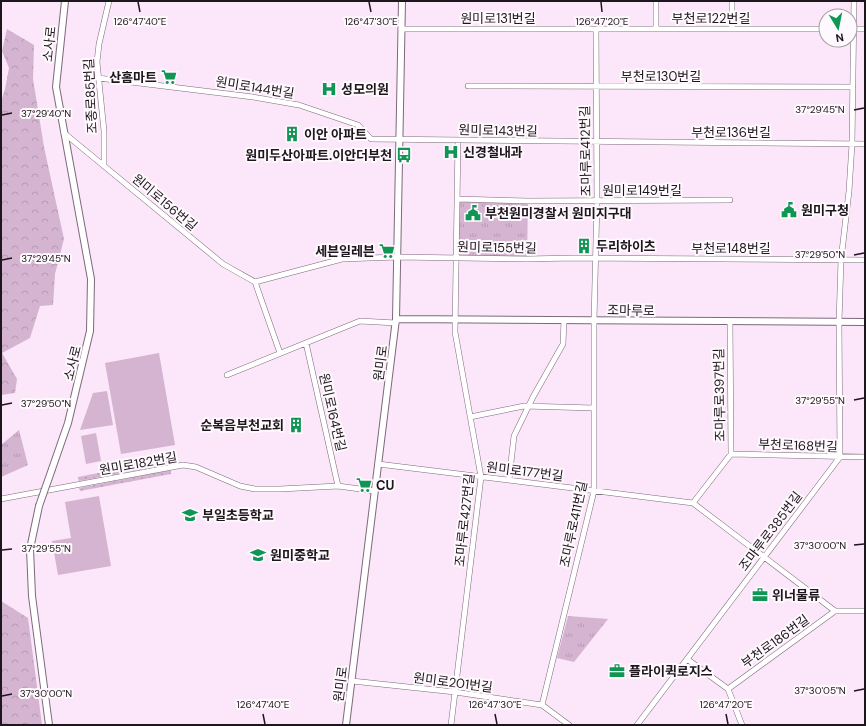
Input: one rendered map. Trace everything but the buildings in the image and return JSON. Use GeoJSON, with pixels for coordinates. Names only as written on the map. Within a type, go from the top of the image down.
{"type":"FeatureCollection","features":[{"type":"Feature","properties":{"kind":"street","name":"소사로"},"geometry":{"type":"LineString","coordinates":[[49,725],[32,596],[30,549],[39,506],[68,422],[90,331],[91,279],[56,87],[64,1]]}},
{"type":"Feature","properties":{"kind":"street","name":"조종로85번길"},"geometry":{"type":"LineString","coordinates":[[104,166],[104,131],[97,62],[99,44],[109,1]]}},
{"type":"Feature","properties":{"kind":"street","name":"원미로"},"geometry":{"type":"LineString","coordinates":[[346,725],[396,321],[402,1]]}},
{"type":"Feature","properties":{"kind":"street"},"geometry":{"type":"LineString","coordinates":[[656,1],[656,29]]}},
{"type":"Feature","properties":{"kind":"street"},"geometry":{"type":"LineString","coordinates":[[732,1],[732,29]]}},
{"type":"Feature","properties":{"kind":"street","name":"원미로131번길"},"geometry":{"type":"LineString","coordinates":[[401,29],[596,29]]}},
{"type":"Feature","properties":{"kind":"street","name":"부천로122번길"},"geometry":{"type":"LineString","coordinates":[[596,29],[818,29]]}},
{"type":"Feature","properties":{"kind":"street","name":"조마루로412번길"},"geometry":{"type":"LineString","coordinates":[[594,321],[597,201],[596,29]]}},
{"type":"Feature","properties":{"kind":"street"},"geometry":{"type":"LineString","coordinates":[[840,457],[840,322],[842,260],[852,144],[852,48]]}},
{"type":"Feature","properties":{"kind":"street","name":"원미로144번길"},"geometry":{"type":"LineString","coordinates":[[98,78],[253,97],[299,105],[358,125],[371,139],[399,139]]}},
{"type":"Feature","properties":{"kind":"street","name":"부천로130번길"},"geometry":{"type":"LineString","coordinates":[[468,86],[853,87]]}},
{"type":"Feature","properties":{"kind":"street","name":"원미로156번길"},"geometry":{"type":"LineString","coordinates":[[64,133],[223,264],[256,282]]}},
{"type":"Feature","properties":{"kind":"street","name":"원미로143번길"},"geometry":{"type":"LineString","coordinates":[[399,139],[596,142]]}},
{"type":"Feature","properties":{"kind":"street","name":"조마루로427번길"},"geometry":{"type":"LineString","coordinates":[[451,725],[481,477],[454,332],[458,140]]}},
{"type":"Feature","properties":{"kind":"street","name":"부천로136번길"},"geometry":{"type":"LineString","coordinates":[[596,142],[865,144]]}},
{"type":"Feature","properties":{"kind":"street","name":"원미로149번길"},"geometry":{"type":"LineString","coordinates":[[457,200],[730,200]]}},
{"type":"Feature","properties":{"kind":"street"},"geometry":{"type":"LineString","coordinates":[[280,354],[256,282],[342,259],[397,257]]}},
{"type":"Feature","properties":{"kind":"street","name":"원미로155번길"},"geometry":{"type":"LineString","coordinates":[[397,257],[527,259],[596,258]]}},
{"type":"Feature","properties":{"kind":"street","name":"부천로148번길"},"geometry":{"type":"LineString","coordinates":[[596,258],[865,260]]}},
{"type":"Feature","properties":{"kind":"street","name":"조마루로"},"geometry":{"type":"LineString","coordinates":[[396,321],[454,319],[865,322]]}},
{"type":"Feature","properties":{"kind":"street"},"geometry":{"type":"LineString","coordinates":[[509,480],[514,436],[528,406],[563,344],[564,320]]}},
{"type":"Feature","properties":{"kind":"street"},"geometry":{"type":"LineString","coordinates":[[227,375],[360,321],[396,321]]}},
{"type":"Feature","properties":{"kind":"street","name":"조마루로411번길"},"geometry":{"type":"LineString","coordinates":[[542,705],[594,491],[594,321]]}},
{"type":"Feature","properties":{"kind":"street","name":"조마루로397번길"},"geometry":{"type":"LineString","coordinates":[[693,503],[731,454],[730,322]]}},
{"type":"Feature","properties":{"kind":"street","name":"원미로164번길"},"geometry":{"type":"LineString","coordinates":[[306,343],[338,486]]}},
{"type":"Feature","properties":{"kind":"street"},"geometry":{"type":"LineString","coordinates":[[470,417],[528,406],[594,408]]}},
{"type":"Feature","properties":{"kind":"street","name":"부천로168번길"},"geometry":{"type":"LineString","coordinates":[[731,454],[865,457]]}},
{"type":"Feature","properties":{"kind":"street","name":"조마루로385번길"},"geometry":{"type":"LineString","coordinates":[[637,725],[840,457]]}},
{"type":"Feature","properties":{"kind":"street","name":"원미로177번길"},"geometry":{"type":"LineString","coordinates":[[378,464],[693,503]]}},
{"type":"Feature","properties":{"kind":"street","name":"원미로182번길"},"geometry":{"type":"LineString","coordinates":[[1,499],[183,465],[196,467],[240,486],[255,489],[338,486],[375,491]]}},
{"type":"Feature","properties":{"kind":"street"},"geometry":{"type":"LineString","coordinates":[[693,503],[834,610],[865,611]]}},
{"type":"Feature","properties":{"kind":"street","name":"부천로186번길"},"geometry":{"type":"LineString","coordinates":[[728,689],[834,610]]}},
{"type":"Feature","properties":{"kind":"street"},"geometry":{"type":"LineString","coordinates":[[687,659],[728,689],[742,725]]}},
{"type":"Feature","properties":{"kind":"street","name":"원미로201번길"},"geometry":{"type":"LineString","coordinates":[[352,681],[455,692],[542,705],[569,725]]}},
{"type":"Feature","properties":{"kind":"green space"},"geometry":{"type":"Polygon","coordinates":[[[7,29],[34,45],[33,79],[44,147],[64,239],[55,274],[53,305],[40,306],[30,338],[2,353],[17,379],[15,393],[1,395],[1,102],[9,68],[2,51],[7,29]]]}},
{"type":"Feature","properties":{"kind":"green space"},"geometry":{"type":"Polygon","coordinates":[[[457,199],[528,201],[527,259],[456,258],[457,199]]]}},
{"type":"Feature","properties":{"kind":"green space"},"geometry":{"type":"Polygon","coordinates":[[[159,353],[175,445],[121,454],[105,363],[159,353]]]}},
{"type":"Feature","properties":{"kind":"green space"},"geometry":{"type":"Polygon","coordinates":[[[107,391],[113,425],[80,430],[93,393],[107,391]]]}},
{"type":"Feature","properties":{"kind":"green space"},"geometry":{"type":"Polygon","coordinates":[[[19,430],[28,465],[1,477],[1,445],[19,430]]]}},
{"type":"Feature","properties":{"kind":"green space"},"geometry":{"type":"Polygon","coordinates":[[[96,433],[101,461],[86,464],[81,436],[96,433]]]}},
{"type":"Feature","properties":{"kind":"green space"},"geometry":{"type":"Polygon","coordinates":[[[176,458],[176,463],[79,481],[78,477],[176,458]]]}},
{"type":"Feature","properties":{"kind":"green space"},"geometry":{"type":"Polygon","coordinates":[[[171,470],[171,474],[80,491],[79,488],[171,470]]]}},
{"type":"Feature","properties":{"kind":"green space"},"geometry":{"type":"Polygon","coordinates":[[[99,496],[111,566],[58,575],[52,541],[71,538],[65,502],[99,496]]]}},
{"type":"Feature","properties":{"kind":"green space"},"geometry":{"type":"Polygon","coordinates":[[[1,601],[28,618],[42,725],[1,725],[1,601]]]}},
{"type":"Feature","properties":{"kind":"green space"},"geometry":{"type":"Polygon","coordinates":[[[568,616],[608,619],[574,662],[557,658],[568,616]]]}},
{"type":"Feature","properties":{"kind":"place","name":"산홈마트"},"geometry":{"type":"Point","coordinates":[169,77]}},
{"type":"Feature","properties":{"kind":"place","name":"성모의원"},"geometry":{"type":"Point","coordinates":[329,89]}},
{"type":"Feature","properties":{"kind":"place","name":"이안 아파트"},"geometry":{"type":"Point","coordinates":[292,134]}},
{"type":"Feature","properties":{"kind":"place","name":"신경철내과"},"geometry":{"type":"Point","coordinates":[451,152]}},
{"type":"Feature","properties":{"kind":"place","name":"원미두산아파트.이안더부천"},"geometry":{"type":"Point","coordinates":[404,155]}},
{"type":"Feature","properties":{"kind":"place","name":"원미구청"},"geometry":{"type":"Point","coordinates":[789,210]}},
{"type":"Feature","properties":{"kind":"place","name":"부천원미경찰서 원미지구대"},"geometry":{"type":"Point","coordinates":[473,213]}},
{"type":"Feature","properties":{"kind":"place","name":"두리하이츠"},"geometry":{"type":"Point","coordinates":[584,246]}},
{"type":"Feature","properties":{"kind":"place","name":"세븐일레븐"},"geometry":{"type":"Point","coordinates":[387,251]}},
{"type":"Feature","properties":{"kind":"place","name":"순복음부천교회"},"geometry":{"type":"Point","coordinates":[296,425]}},
{"type":"Feature","properties":{"kind":"place","name":"CU"},"geometry":{"type":"Point","coordinates":[364,485]}},
{"type":"Feature","properties":{"kind":"place","name":"부일초등학교"},"geometry":{"type":"Point","coordinates":[190,515]}},
{"type":"Feature","properties":{"kind":"place","name":"원미중학교"},"geometry":{"type":"Point","coordinates":[258,555]}},
{"type":"Feature","properties":{"kind":"place","name":"위너물류"},"geometry":{"type":"Point","coordinates":[760,595]}},
{"type":"Feature","properties":{"kind":"place","name":"플라이퀵로지스"},"geometry":{"type":"Point","coordinates":[617,671]}}]}
